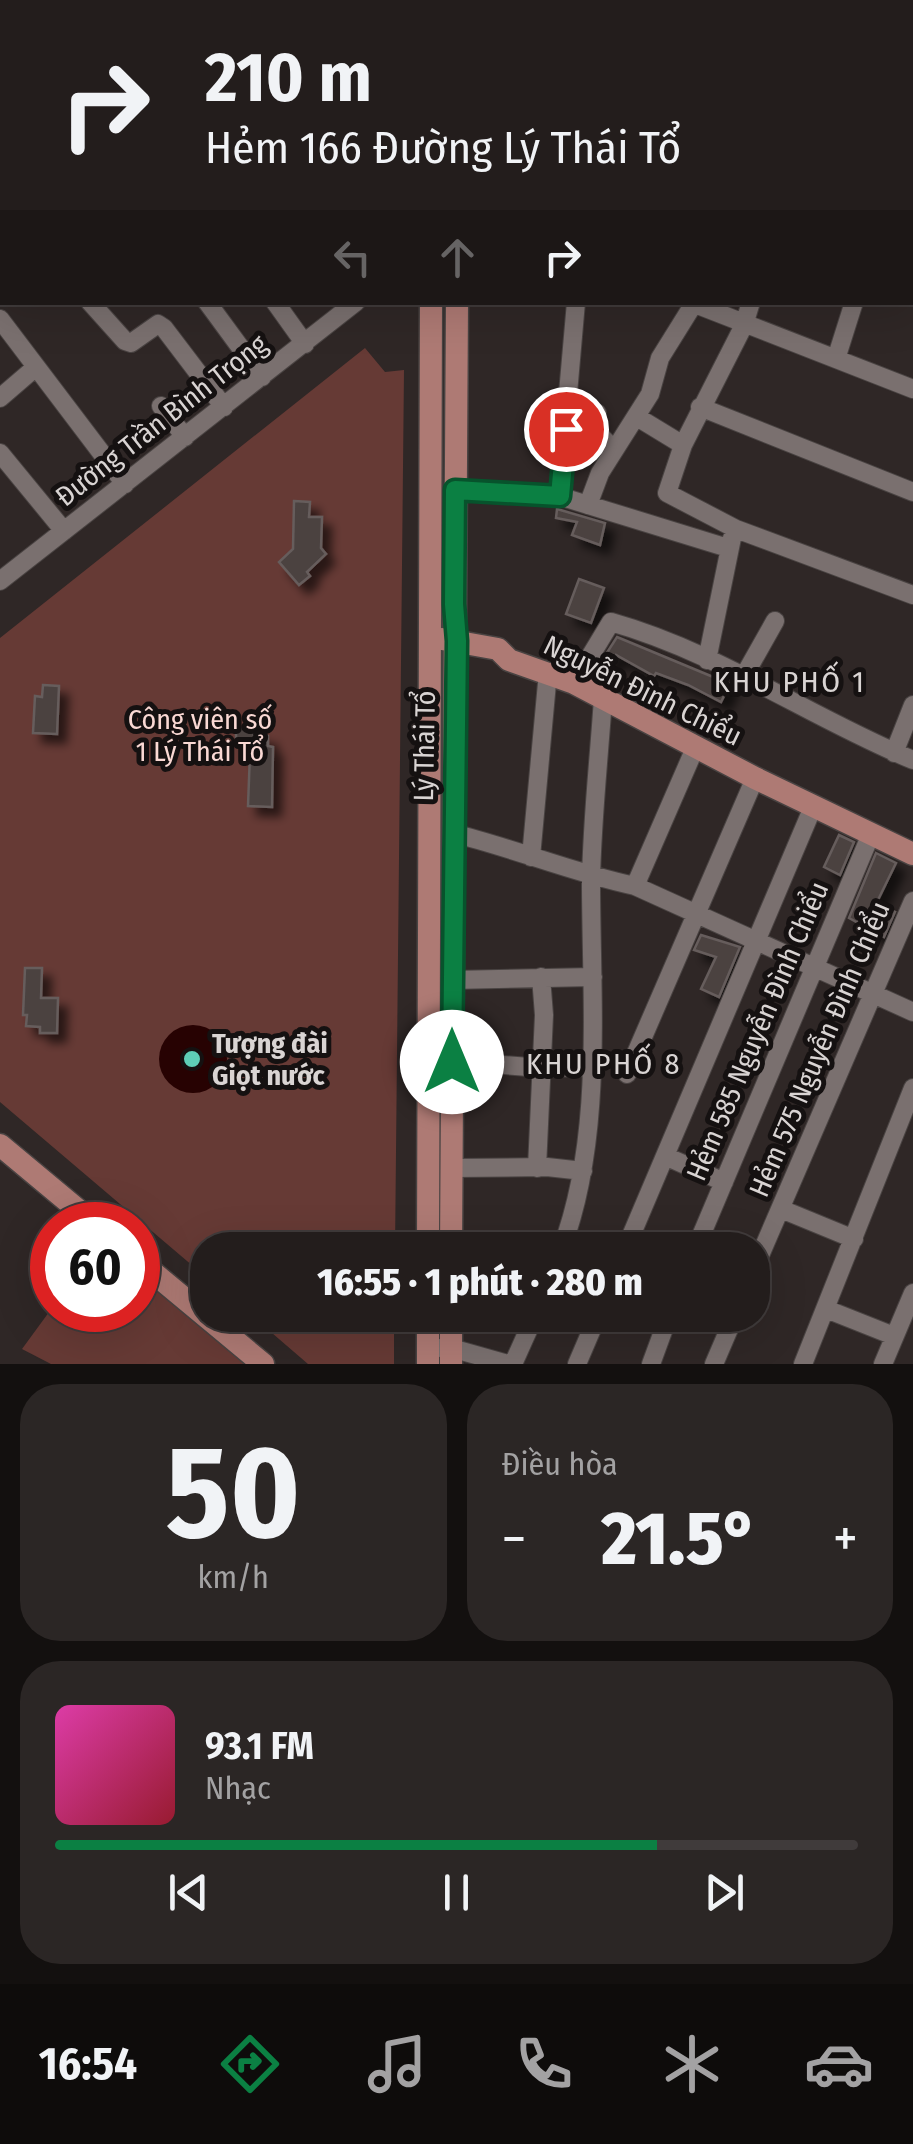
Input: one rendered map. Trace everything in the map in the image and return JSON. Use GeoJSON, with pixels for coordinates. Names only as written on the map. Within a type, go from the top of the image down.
{"type":"FeatureCollection","features":[{"type":"Feature","properties":{"kind":"main road","name":"Lý Thái Tổ"},"geometry":{"type":"LineString","coordinates":[[431,305],[430,648],[441,866],[452,980],[452,1232]]}},
{"type":"Feature","properties":{"kind":"main road","name":"Lý Thái Tổ"},"geometry":{"type":"LineString","coordinates":[[429,1232],[441,866],[452,833],[457,305]]}},
{"type":"Feature","properties":{"kind":"main road","name":"Nguyễn Đình Chiểu"},"geometry":{"type":"LineString","coordinates":[[430,648],[456,651],[497,665],[509,660],[574,683],[754,778],[913,854]]}},
{"type":"Feature","properties":{"kind":"main road"},"geometry":{"type":"LineString","coordinates":[[0,1145],[68,1202]]}},
{"type":"Feature","properties":{"kind":"main road"},"geometry":{"type":"LineString","coordinates":[[160,1278],[262,1364]]}},
{"type":"Feature","properties":{"kind":"main road"},"geometry":{"type":"LineString","coordinates":[[433,1332],[440,1356]]}},
{"type":"Feature","properties":{"kind":"street"},"geometry":{"type":"LineString","coordinates":[[93,305],[125,342],[131,343],[158,324],[164,328],[224,406]]}},
{"type":"Feature","properties":{"kind":"street"},"geometry":{"type":"LineString","coordinates":[[209,305],[262,377]]}},
{"type":"Feature","properties":{"kind":"street"},"geometry":{"type":"LineString","coordinates":[[277,305],[305,344]]}},
{"type":"Feature","properties":{"kind":"street","name":"Đường Trần Bình Trọng"},"geometry":{"type":"LineString","coordinates":[[0,581],[352,305]]}},
{"type":"Feature","properties":{"kind":"street"},"geometry":{"type":"LineString","coordinates":[[560,496],[576,305]]}},
{"type":"Feature","properties":{"kind":"street"},"geometry":{"type":"LineString","coordinates":[[588,505],[600,473],[650,394],[660,358],[690,305]]}},
{"type":"Feature","properties":{"kind":"street"},"geometry":{"type":"LineString","coordinates":[[694,305],[913,388]]}},
{"type":"Feature","properties":{"kind":"street"},"geometry":{"type":"LineString","coordinates":[[750,305],[744,325],[683,445],[667,494],[736,528],[913,595]]}},
{"type":"Feature","properties":{"kind":"street"},"geometry":{"type":"LineString","coordinates":[[836,359],[853,305]]}},
{"type":"Feature","properties":{"kind":"street"},"geometry":{"type":"LineString","coordinates":[[0,319],[125,484]]}},
{"type":"Feature","properties":{"kind":"street"},"geometry":{"type":"LineString","coordinates":[[0,398],[36,367]]}},
{"type":"Feature","properties":{"kind":"street"},"geometry":{"type":"LineString","coordinates":[[161,406],[185,437]]}},
{"type":"Feature","properties":{"kind":"street"},"geometry":{"type":"LineString","coordinates":[[700,407],[913,492]]}},
{"type":"Feature","properties":{"kind":"street"},"geometry":{"type":"LineString","coordinates":[[597,413],[592,426],[614,450]]}},
{"type":"Feature","properties":{"kind":"street"},"geometry":{"type":"LineString","coordinates":[[637,416],[683,445]]}},
{"type":"Feature","properties":{"kind":"street"},"geometry":{"type":"LineString","coordinates":[[0,452],[64,531]]}},
{"type":"Feature","properties":{"kind":"street"},"geometry":{"type":"LineString","coordinates":[[455,490],[560,496],[728,548]]}},
{"type":"Feature","properties":{"kind":"street"},"geometry":{"type":"LineString","coordinates":[[707,660],[728,548],[736,528]]}},
{"type":"Feature","properties":{"kind":"street"},"geometry":{"type":"LineString","coordinates":[[744,676],[774,621]]}},
{"type":"Feature","properties":{"kind":"street"},"geometry":{"type":"LineString","coordinates":[[574,683],[611,622],[640,630],[744,676],[913,760]]}},
{"type":"Feature","properties":{"kind":"street"},"geometry":{"type":"LineString","coordinates":[[531,857],[548,672]]}},
{"type":"Feature","properties":{"kind":"street"},"geometry":{"type":"LineString","coordinates":[[566,1232],[583,1171],[593,978],[592,877],[603,698]]}},
{"type":"Feature","properties":{"kind":"street"},"geometry":{"type":"LineString","coordinates":[[894,752],[913,706]]}},
{"type":"Feature","properties":{"kind":"street"},"geometry":{"type":"LineString","coordinates":[[636,886],[695,748]]}},
{"type":"Feature","properties":{"kind":"street"},"geometry":{"type":"LineString","coordinates":[[627,1074],[754,778]]}},
{"type":"Feature","properties":{"kind":"street"},"geometry":{"type":"LineString","coordinates":[[634,1232],[813,807]]}},
{"type":"Feature","properties":{"kind":"street"},"geometry":{"type":"LineString","coordinates":[[452,833],[592,877],[636,886],[913,1012]]}},
{"type":"Feature","properties":{"kind":"street","name":"Hẻm 585 Nguyễn Ðình Chiểu"},"geometry":{"type":"LineString","coordinates":[[703,1232],[871,834]]}},
{"type":"Feature","properties":{"kind":"street","name":"Hẻm 575 Nguyễn Ðình Chiểu"},"geometry":{"type":"LineString","coordinates":[[770,1234],[913,901]]}},
{"type":"Feature","properties":{"kind":"street"},"geometry":{"type":"LineString","coordinates":[[537,1168],[544,1015],[541,977]]}},
{"type":"Feature","properties":{"kind":"street"},"geometry":{"type":"LineString","coordinates":[[452,980],[593,978]]}},
{"type":"Feature","properties":{"kind":"street"},"geometry":{"type":"LineString","coordinates":[[452,1062],[590,1067]]}},
{"type":"Feature","properties":{"kind":"street"},"geometry":{"type":"LineString","coordinates":[[803,1364],[913,1088]]}},
{"type":"Feature","properties":{"kind":"street"},"geometry":{"type":"LineString","coordinates":[[666,1156],[724,1182]]}},
{"type":"Feature","properties":{"kind":"street"},"geometry":{"type":"LineString","coordinates":[[452,1168],[583,1171]]}},
{"type":"Feature","properties":{"kind":"street"},"geometry":{"type":"LineString","coordinates":[[781,1209],[854,1239]]}},
{"type":"Feature","properties":{"kind":"street"},"geometry":{"type":"LineString","coordinates":[[883,1364],[913,1293]]}},
{"type":"Feature","properties":{"kind":"street"},"geometry":{"type":"LineString","coordinates":[[826,1309],[894,1336]]}},
{"type":"Feature","properties":{"kind":"street"},"geometry":{"type":"LineString","coordinates":[[440,1356],[511,1364],[526,1332]]}},
{"type":"Feature","properties":{"kind":"street"},"geometry":{"type":"LineString","coordinates":[[577,1364],[591,1332]]}},
{"type":"Feature","properties":{"kind":"street"},"geometry":{"type":"LineString","coordinates":[[651,1364],[663,1332]]}},
{"type":"Feature","properties":{"kind":"street"},"geometry":{"type":"LineString","coordinates":[[714,1364],[728,1332]]}},
{"type":"Feature","properties":{"kind":"green space","name":"Công viên số 1 Lý Thái Tổ"},"geometry":{"type":"Polygon","coordinates":[[[365,348],[385,372],[404,370],[395,1232],[190,1232],[190,1264],[160,1238],[160,1202],[118,1202],[0,1102],[0,638],[365,348]]]}},
{"type":"Feature","properties":{"kind":"green space"},"geometry":{"type":"Polygon","coordinates":[[[160,1294],[190,1318],[190,1332],[207,1332],[246,1364],[51,1364],[22,1349],[34,1332],[160,1332],[160,1294]]]}},
{"type":"Feature","properties":{"kind":"green space"},"geometry":{"type":"Polygon","coordinates":[[[271,1332],[394,1332],[394,1364],[308,1364],[271,1332]]]}},
{"type":"Feature","properties":{"kind":"shaded area"},"geometry":{"type":"Polygon","coordinates":[[[193,1025],[206,1027],[217,1035],[225,1046],[225,1072],[217,1083],[206,1091],[193,1093],[180,1091],[169,1083],[161,1072],[159,1059],[161,1046],[169,1035],[180,1027],[193,1025]]]}},
{"type":"Feature","properties":{"kind":"building"},"geometry":{"type":"Polygon","coordinates":[[[294,501],[310,502],[309,517],[322,517],[321,548],[326,554],[299,585],[279,562],[293,549],[294,501]]]}},
{"type":"Feature","properties":{"kind":"building"},"geometry":{"type":"Polygon","coordinates":[[[557,509],[605,523],[600,545],[572,535],[577,522],[556,518],[557,509]]]}},
{"type":"Feature","properties":{"kind":"building"},"geometry":{"type":"Polygon","coordinates":[[[579,579],[604,588],[591,623],[566,614],[579,579]]]}},
{"type":"Feature","properties":{"kind":"building"},"geometry":{"type":"Polygon","coordinates":[[[617,637],[730,684],[721,702],[688,685],[656,673],[654,676],[616,655],[610,666],[601,662],[617,637]]]}},
{"type":"Feature","properties":{"kind":"building"},"geometry":{"type":"Polygon","coordinates":[[[43,685],[59,686],[57,734],[33,733],[35,696],[42,697],[43,685]]]}},
{"type":"Feature","properties":{"kind":"building"},"geometry":{"type":"Polygon","coordinates":[[[236,728],[254,728],[254,736],[268,736],[268,746],[273,747],[272,807],[248,806],[250,753],[243,753],[243,746],[236,746],[236,728]]]}},
{"type":"Feature","properties":{"kind":"building"},"geometry":{"type":"Polygon","coordinates":[[[839,835],[854,842],[840,875],[824,867],[839,835]]]}},
{"type":"Feature","properties":{"kind":"building"},"geometry":{"type":"Polygon","coordinates":[[[876,853],[896,863],[876,904],[895,912],[884,937],[849,918],[876,853]]]}},
{"type":"Feature","properties":{"kind":"building"},"geometry":{"type":"Polygon","coordinates":[[[701,935],[740,947],[719,997],[701,989],[716,957],[694,950],[701,935]]]}},
{"type":"Feature","properties":{"kind":"building"},"geometry":{"type":"Polygon","coordinates":[[[25,968],[42,968],[41,998],[58,998],[57,1033],[40,1033],[40,1027],[26,1026],[25,968]]]}},
{"type":"Feature","properties":{"kind":"place","name":"Tượng đài Giọt nước"},"geometry":{"type":"Point","coordinates":[192,1059]}},
{"type":"Feature","properties":{"kind":"district","name":"KHU PHỐ 1"},"geometry":{"type":"Point","coordinates":[790,682]}},
{"type":"Feature","properties":{"kind":"district","name":"KHU PHỐ 8"},"geometry":{"type":"Point","coordinates":[604,1064]}},
{"type":"Feature","properties":{"kind":"route"},"geometry":{"type":"LineString","coordinates":[[452,1062],[455,490],[560,496],[566,429]]}}]}
